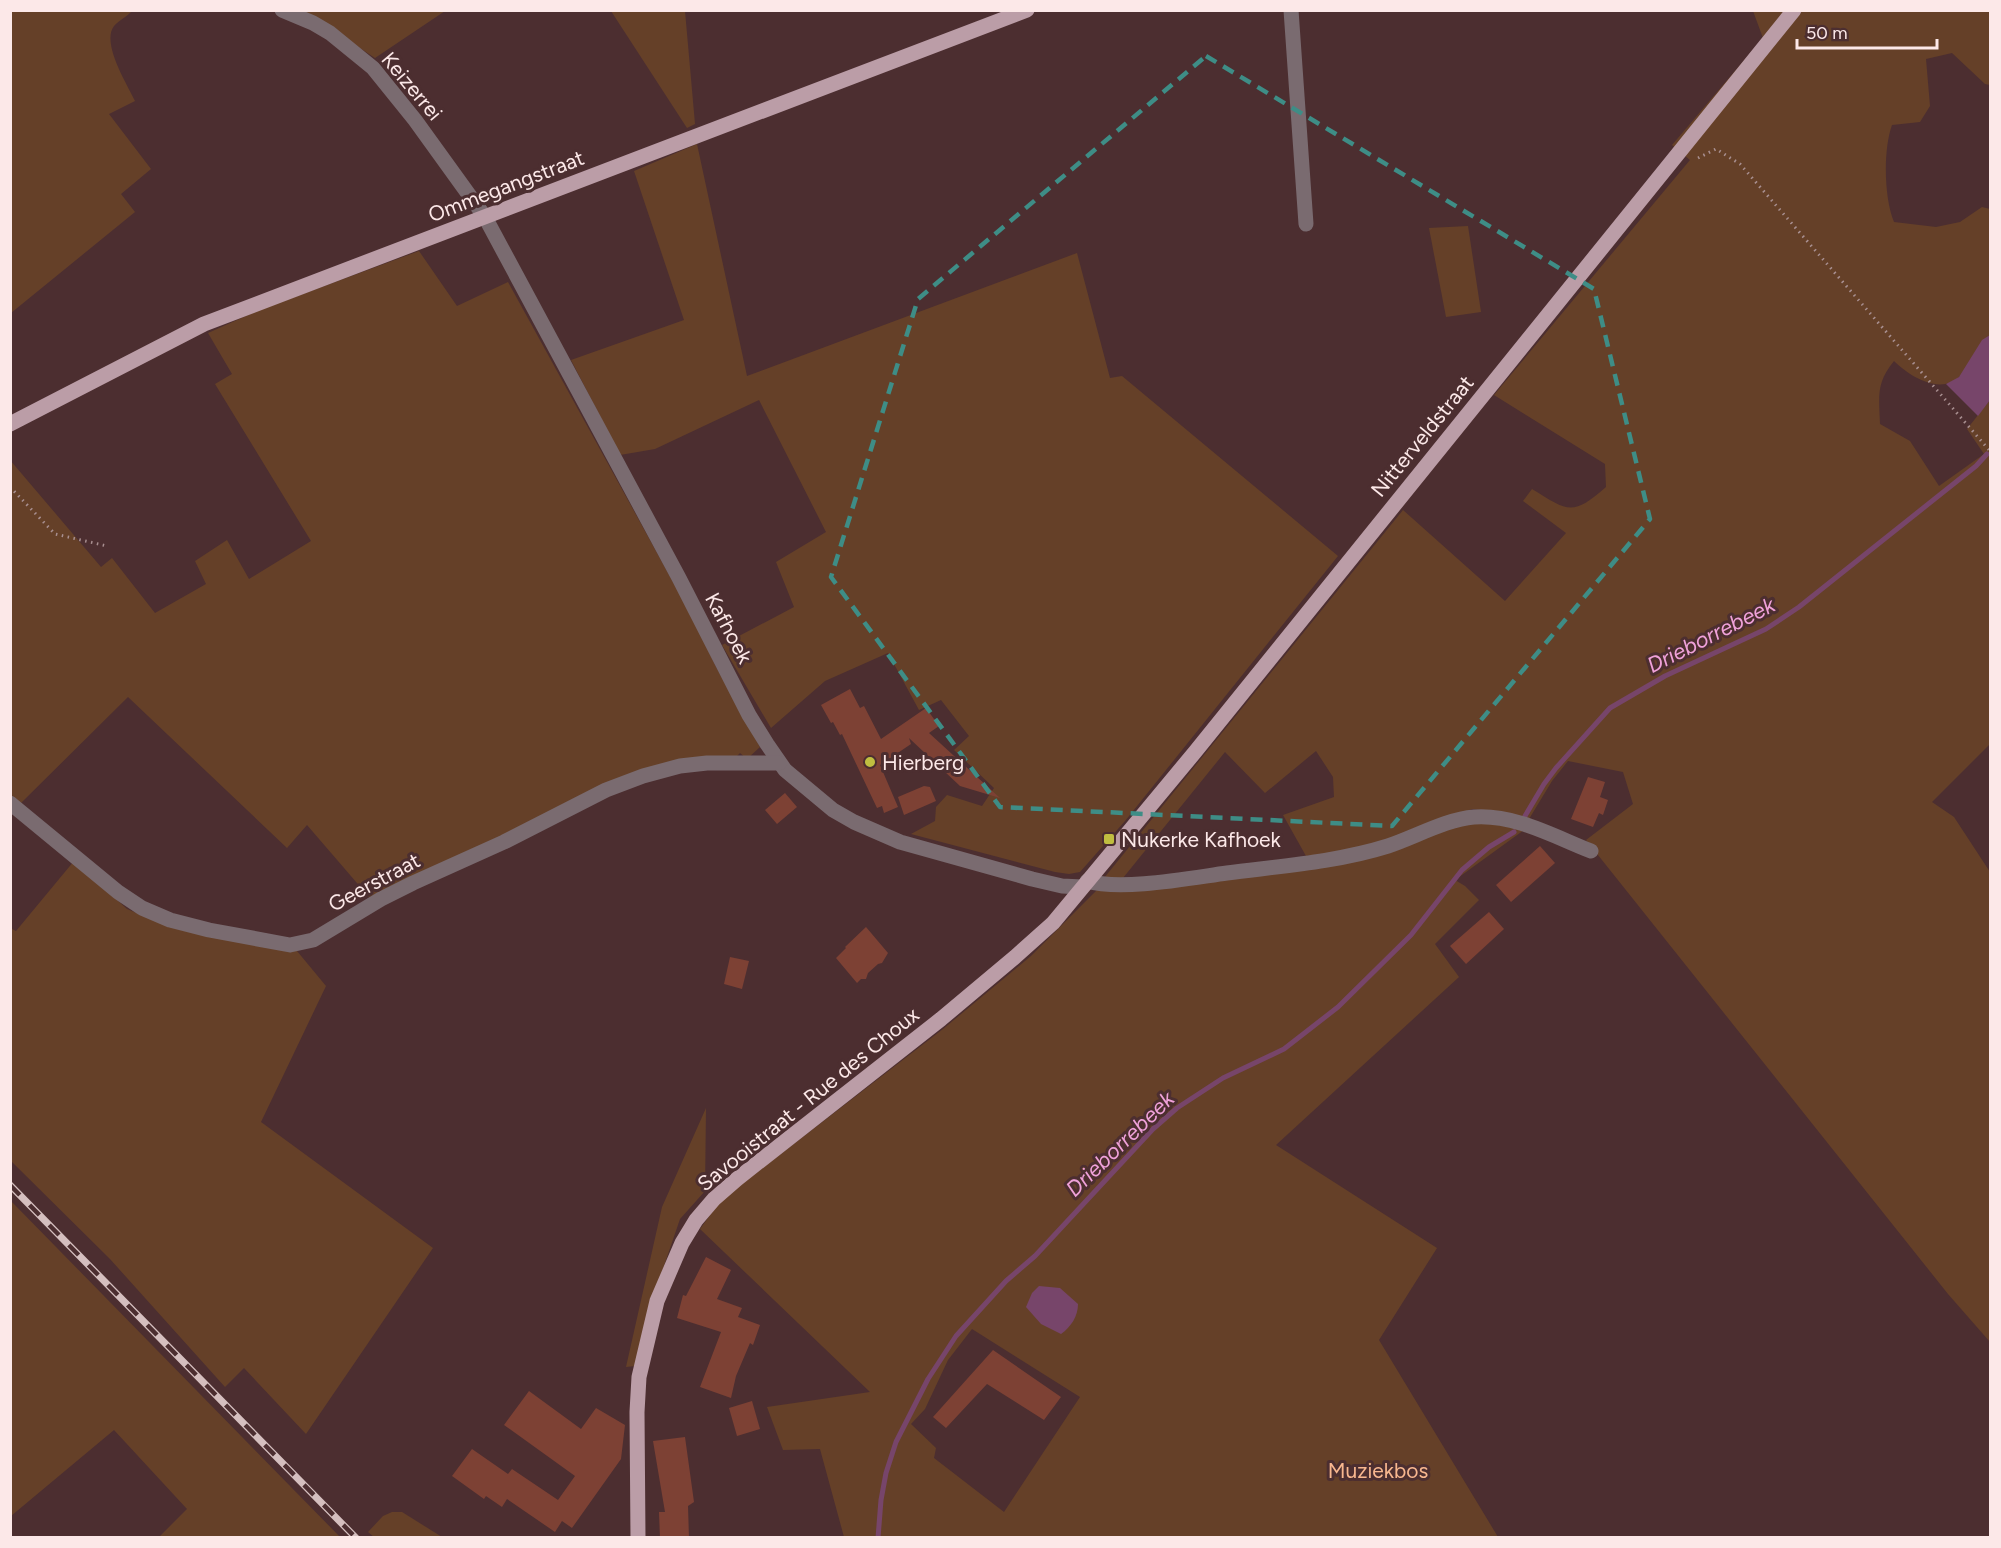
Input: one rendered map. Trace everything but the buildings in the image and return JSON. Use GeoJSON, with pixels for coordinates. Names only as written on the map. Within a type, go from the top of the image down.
{"type":"FeatureCollection","features":[{"type":"Feature","properties":{"kind":"main road","name":"Ommegangstraat"},"geometry":{"type":"LineString","coordinates":[[10,424],[204,324],[1027,10]]}},
{"type":"Feature","properties":{"kind":"main road","name":"Nitterveldstraat"},"geometry":{"type":"LineString","coordinates":[[1084,884],[1195,752],[1794,10]]}},
{"type":"Feature","properties":{"kind":"main road","name":"Savooistraat - Rue des Choux"},"geometry":{"type":"LineString","coordinates":[[638,1538],[639,1377],[657,1301],[677,1253],[696,1220],[714,1199],[737,1179],[941,1019],[1016,957],[1053,924],[1084,884]]}},
{"type":"Feature","properties":{"kind":"street","name":"Keizerrei"},"geometry":{"type":"LineString","coordinates":[[282,10],[330,33],[373,68],[415,120],[485,217]]}},
{"type":"Feature","properties":{"kind":"street"},"geometry":{"type":"LineString","coordinates":[[1290,10],[1306,224]]}},
{"type":"Feature","properties":{"kind":"street","name":"Kafhoek"},"geometry":{"type":"LineString","coordinates":[[485,217],[664,549],[749,714],[779,763],[797,782],[833,810],[860,825],[900,842],[1062,886],[1084,884]]}},
{"type":"Feature","properties":{"kind":"street","name":"Geerstraat"},"geometry":{"type":"LineString","coordinates":[[10,802],[118,892],[142,908],[170,920],[208,930],[290,945],[313,940],[381,899],[413,883],[504,842],[606,790],[643,776],[680,766],[708,763],[779,763]]}},
{"type":"Feature","properties":{"kind":"street"},"geometry":{"type":"LineString","coordinates":[[1084,884],[1169,881],[1327,860],[1389,846],[1455,821],[1473,817],[1497,817],[1524,824],[1591,851]]}},
{"type":"Feature","properties":{"kind":"path"},"geometry":{"type":"LineString","coordinates":[[1697,158],[1716,148],[1740,164],[1990,452]]}},
{"type":"Feature","properties":{"kind":"path"},"geometry":{"type":"LineString","coordinates":[[10,487],[55,534],[107,546]]}},
{"type":"Feature","properties":{"kind":"highlighted area"},"geometry":{"type":"Polygon","coordinates":[[[1206,56],[1594,289],[1650,519],[1392,826],[1000,807],[831,577],[918,299],[1206,56]]]}},
{"type":"Feature","properties":{"kind":"green space"},"geometry":{"type":"Polygon","coordinates":[[[11,10],[132,11],[114,26],[111,42],[117,63],[135,101],[109,114],[151,169],[121,194],[135,212],[11,313],[11,10]]]}},
{"type":"Feature","properties":{"kind":"green space"},"geometry":{"type":"Polygon","coordinates":[[[300,11],[445,11],[375,58],[313,17],[300,11]]]}},
{"type":"Feature","properties":{"kind":"green space"},"geometry":{"type":"Polygon","coordinates":[[[611,11],[685,11],[695,124],[687,128],[611,11]]]}},
{"type":"Feature","properties":{"kind":"green space"},"geometry":{"type":"Polygon","coordinates":[[[1753,11],[1990,11],[1990,85],[1985,84],[1952,53],[1926,59],[1930,106],[1920,122],[1892,125],[1887,147],[1886,174],[1888,200],[1894,222],[1936,227],[1960,222],[1982,207],[1990,209],[1990,335],[1981,344],[1960,376],[1952,382],[1935,384],[1926,382],[1916,378],[1894,361],[1881,383],[1879,405],[1880,424],[1910,441],[1939,486],[1984,454],[1967,429],[1990,400],[1990,744],[1932,802],[1954,817],[1990,872],[1990,1342],[1948,1294],[1586,840],[1633,804],[1623,772],[1568,761],[1552,781],[1529,819],[1494,811],[1472,809],[1381,842],[1348,851],[1306,856],[1283,815],[1334,797],[1333,777],[1316,751],[1265,793],[1225,752],[1123,878],[1104,878],[1403,510],[1505,601],[1566,533],[1523,501],[1532,489],[1570,508],[1585,503],[1606,487],[1605,464],[1494,395],[1690,160],[1672,145],[1763,38],[1753,11]]]}},
{"type":"Feature","properties":{"kind":"green space"},"geometry":{"type":"Polygon","coordinates":[[[697,144],[747,376],[1077,253],[1110,378],[1122,376],[1338,556],[1125,821],[1080,872],[1069,874],[1055,872],[911,834],[935,821],[936,807],[947,795],[982,806],[994,788],[954,750],[969,736],[941,700],[919,710],[888,653],[825,681],[771,728],[722,645],[794,607],[776,562],[826,532],[759,400],[655,449],[620,455],[571,360],[684,320],[634,171],[697,144]]]}},
{"type":"Feature","properties":{"kind":"green space"},"geometry":{"type":"Polygon","coordinates":[[[1468,226],[1481,312],[1446,317],[1429,228],[1468,226]]]}},
{"type":"Feature","properties":{"kind":"green space"},"geometry":{"type":"Polygon","coordinates":[[[419,251],[457,306],[508,282],[695,622],[715,665],[760,747],[747,759],[740,753],[737,756],[664,765],[369,897],[307,825],[287,848],[128,697],[21,803],[10,794],[10,460],[101,567],[112,558],[155,613],[206,584],[195,561],[227,540],[249,579],[311,541],[215,384],[232,374],[208,333],[257,311],[419,251]]]}},
{"type":"Feature","properties":{"kind":"green space","name":"Muziekbos"},"geometry":{"type":"Polygon","coordinates":[[[1484,822],[1524,830],[1455,880],[1479,900],[1435,944],[1459,977],[1276,1145],[1437,1248],[1379,1340],[1498,1537],[844,1537],[820,1449],[783,1450],[767,1407],[870,1392],[700,1229],[721,1200],[943,1029],[1031,956],[1097,890],[1285,871],[1456,827],[1484,822]],[[972,1329],[948,1360],[925,1409],[911,1424],[936,1448],[934,1458],[1004,1512],[1080,1397],[972,1329]]]}},
{"type":"Feature","properties":{"kind":"green space"},"geometry":{"type":"Polygon","coordinates":[[[74,861],[127,909],[168,926],[297,951],[326,986],[261,1122],[433,1248],[306,1434],[244,1368],[225,1387],[110,1259],[11,1161],[10,928],[16,931],[74,861]]]}},
{"type":"Feature","properties":{"kind":"green space"},"geometry":{"type":"Polygon","coordinates":[[[706,1108],[705,1191],[680,1219],[653,1298],[635,1366],[626,1367],[662,1207],[706,1108]]]}},
{"type":"Feature","properties":{"kind":"green space"},"geometry":{"type":"Polygon","coordinates":[[[11,1201],[340,1537],[159,1537],[187,1509],[114,1430],[11,1516],[11,1201]]]}},
{"type":"Feature","properties":{"kind":"green space"},"geometry":{"type":"Polygon","coordinates":[[[392,1512],[402,1512],[442,1537],[374,1537],[368,1532],[383,1516],[392,1512]]]}},
{"type":"Feature","properties":{"kind":"shaded area"},"geometry":{"type":"Polygon","coordinates":[[[1990,335],[1990,400],[1978,416],[1946,384],[1959,377],[1982,340],[1990,335]]]}},
{"type":"Feature","properties":{"kind":"shaded area"},"geometry":{"type":"Polygon","coordinates":[[[1039,1286],[1060,1288],[1078,1304],[1073,1321],[1061,1334],[1041,1324],[1026,1307],[1032,1293],[1039,1286]]]}},
{"type":"Feature","properties":{"kind":"waterway","name":"Drieborrebeek"},"geometry":{"type":"LineString","coordinates":[[1525,816],[1556,768],[1610,708],[1665,676],[1766,629],[1799,607],[1976,466],[1987,454]]}},
{"type":"Feature","properties":{"kind":"waterway","name":"Drieborrebeek"},"geometry":{"type":"LineString","coordinates":[[878,1538],[886,1473],[896,1442],[928,1379],[956,1336],[1006,1281],[1035,1256],[1153,1129],[1177,1108],[1223,1078],[1284,1049],[1338,1007],[1411,935],[1462,870],[1489,847],[1514,832]]}},
{"type":"Feature","properties":{"kind":"railway"},"geometry":{"type":"LineString","coordinates":[[10,1185],[356,1538]]}},
{"type":"Feature","properties":{"kind":"place","name":"Hierberg"},"geometry":{"type":"Point","coordinates":[870,762]}},
{"type":"Feature","properties":{"kind":"place","name":"Nukerke Kafhoek"},"geometry":{"type":"Point","coordinates":[1109,839]}}]}
